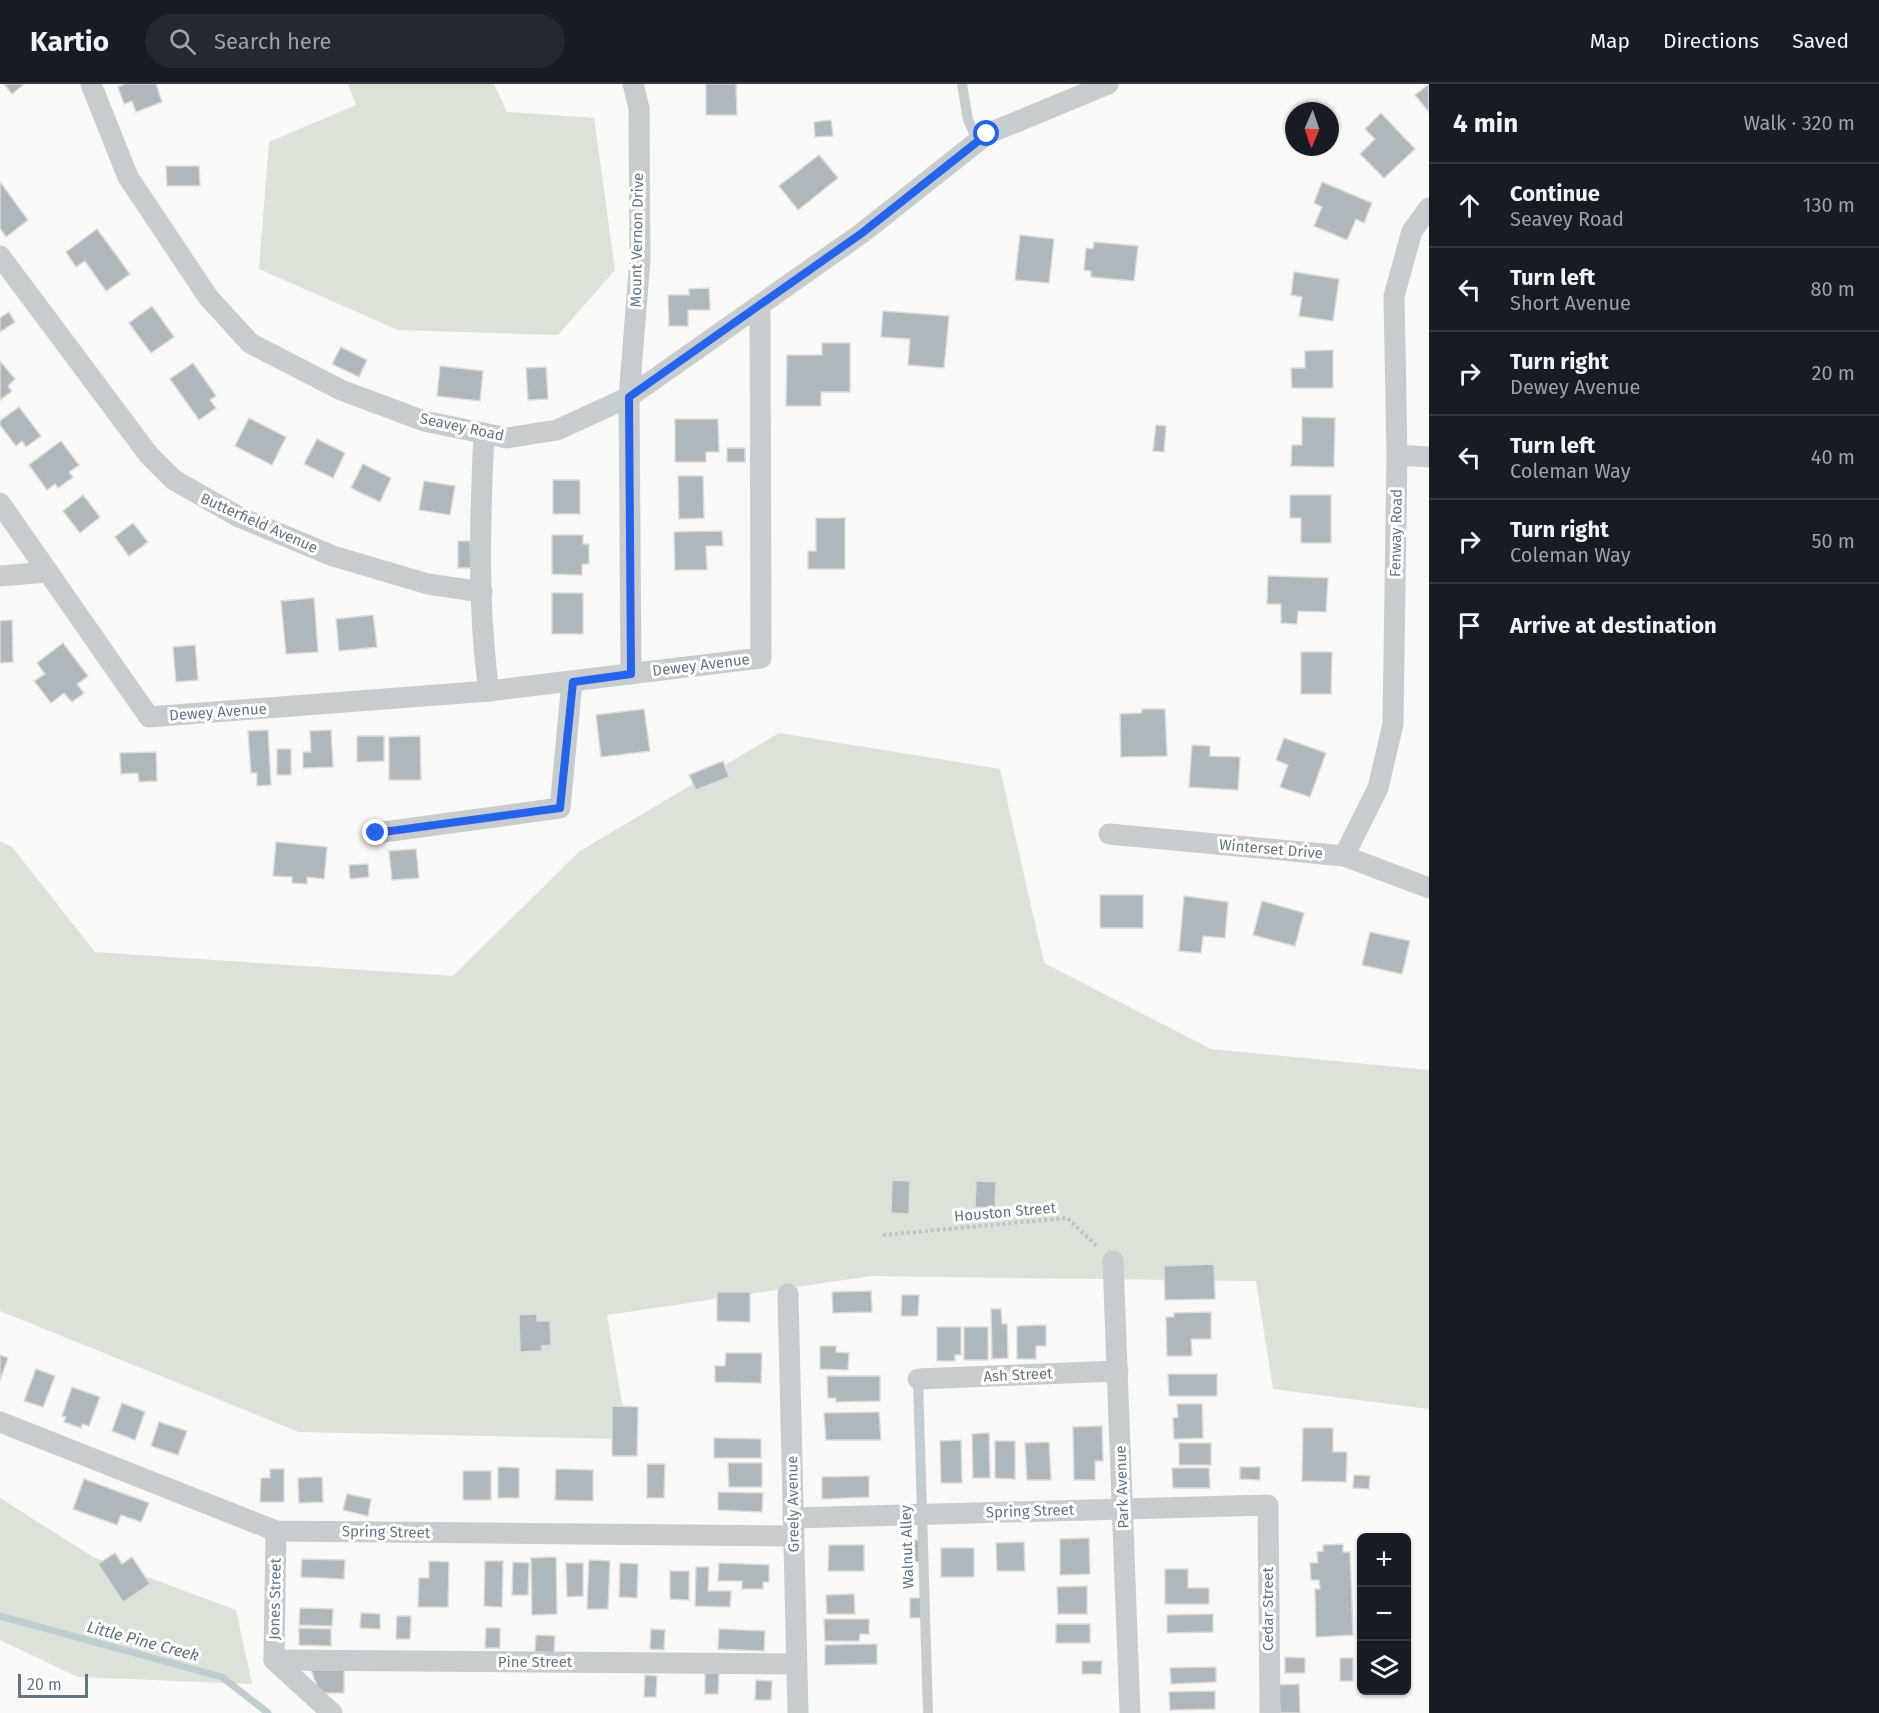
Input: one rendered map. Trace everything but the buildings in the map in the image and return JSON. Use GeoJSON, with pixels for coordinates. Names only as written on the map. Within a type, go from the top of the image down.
{"type":"FeatureCollection","features":[{"type":"Feature","properties":{"kind":"street","name":"Seavey Road"},"geometry":{"type":"LineString","coordinates":[[90,84],[128,177],[208,297],[250,343],[341,390],[424,421],[507,438],[557,430],[629,397],[760,307],[862,233],[987,134],[1108,84]]}},
{"type":"Feature","properties":{"kind":"street","name":"Mount Vernon Drive"},"geometry":{"type":"LineString","coordinates":[[631,674],[629,397],[640,259],[639,108],[633,84]]}},
{"type":"Feature","properties":{"kind":"street","name":"Fenway Road"},"geometry":{"type":"LineString","coordinates":[[1344,856],[1378,788],[1393,724],[1397,455],[1394,296],[1412,231],[1429,208]]}},
{"type":"Feature","properties":{"kind":"street","name":"Butterfield Avenue"},"geometry":{"type":"LineString","coordinates":[[0,256],[148,454],[174,480],[239,517],[333,556],[428,584],[482,592]]}},
{"type":"Feature","properties":{"kind":"street","name":"Dewey Avenue"},"geometry":{"type":"LineString","coordinates":[[48,572],[149,717],[489,691],[761,658],[760,307]]}},
{"type":"Feature","properties":{"kind":"street"},"geometry":{"type":"LineString","coordinates":[[484,433],[482,592],[485,660],[489,691]]}},
{"type":"Feature","properties":{"kind":"street"},"geometry":{"type":"LineString","coordinates":[[1397,455],[1429,456]]}},
{"type":"Feature","properties":{"kind":"street"},"geometry":{"type":"LineString","coordinates":[[0,503],[48,572]]}},
{"type":"Feature","properties":{"kind":"street"},"geometry":{"type":"LineString","coordinates":[[0,576],[48,572]]}},
{"type":"Feature","properties":{"kind":"street"},"geometry":{"type":"LineString","coordinates":[[376,833],[560,808],[573,682]]}},
{"type":"Feature","properties":{"kind":"street","name":"Winterset Drive"},"geometry":{"type":"LineString","coordinates":[[1108,834],[1344,856],[1429,888]]}},
{"type":"Feature","properties":{"kind":"street","name":"Park Avenue"},"geometry":{"type":"LineString","coordinates":[[1113,1261],[1130,1713]]}},
{"type":"Feature","properties":{"kind":"street","name":"Greely Avenue"},"geometry":{"type":"LineString","coordinates":[[788,1294],[798,1713]]}},
{"type":"Feature","properties":{"kind":"street","name":"Ash Street"},"geometry":{"type":"LineString","coordinates":[[918,1379],[1118,1371]]}},
{"type":"Feature","properties":{"kind":"street","name":"Spring Street"},"geometry":{"type":"LineString","coordinates":[[0,1422],[276,1531],[793,1527],[921,1514],[1268,1505]]}},
{"type":"Feature","properties":{"kind":"street","name":"Cedar Street"},"geometry":{"type":"LineString","coordinates":[[1268,1505],[1270,1713]]}},
{"type":"Feature","properties":{"kind":"street","name":"Jones Street"},"geometry":{"type":"LineString","coordinates":[[276,1531],[274,1660],[332,1713]]}},
{"type":"Feature","properties":{"kind":"street","name":"Pine Street"},"geometry":{"type":"LineString","coordinates":[[274,1660],[796,1664]]}},
{"type":"Feature","properties":{"kind":"lane"},"geometry":{"type":"LineString","coordinates":[[962,84],[968,120],[978,141]]}},
{"type":"Feature","properties":{"kind":"lane","name":"Walnut Alley"},"geometry":{"type":"LineString","coordinates":[[918,1379],[928,1713]]}},
{"type":"Feature","properties":{"kind":"path","name":"Houston Street"},"geometry":{"type":"LineString","coordinates":[[883,1235],[1067,1218],[1113,1261]]}},
{"type":"Feature","properties":{"kind":"shaded area"},"geometry":{"type":"Polygon","coordinates":[[[348,84],[494,84],[507,112],[594,118],[615,270],[558,335],[398,330],[259,269],[269,142],[356,105],[348,84]]]}},
{"type":"Feature","properties":{"kind":"shaded area"},"geometry":{"type":"Polygon","coordinates":[[[779,733],[1000,769],[1044,963],[1211,1049],[1429,1070],[1429,1409],[1273,1389],[1256,1281],[871,1276],[607,1315],[628,1439],[299,1432],[0,1311],[0,841],[12,847],[95,952],[453,976],[580,851],[779,733]]]}},
{"type":"Feature","properties":{"kind":"shaded area"},"geometry":{"type":"Polygon","coordinates":[[[0,1498],[93,1557],[236,1610],[252,1684],[78,1677],[0,1640],[0,1498]]]}},
{"type":"Feature","properties":{"kind":"waterway","name":"Little Pine Creek"},"geometry":{"type":"LineString","coordinates":[[0,1616],[222,1677],[268,1713]]}},
{"type":"Feature","properties":{"kind":"route"},"geometry":{"type":"LineString","coordinates":[[376,833],[560,808],[573,682],[631,674],[629,397],[760,307],[862,233],[987,134]]}}]}
